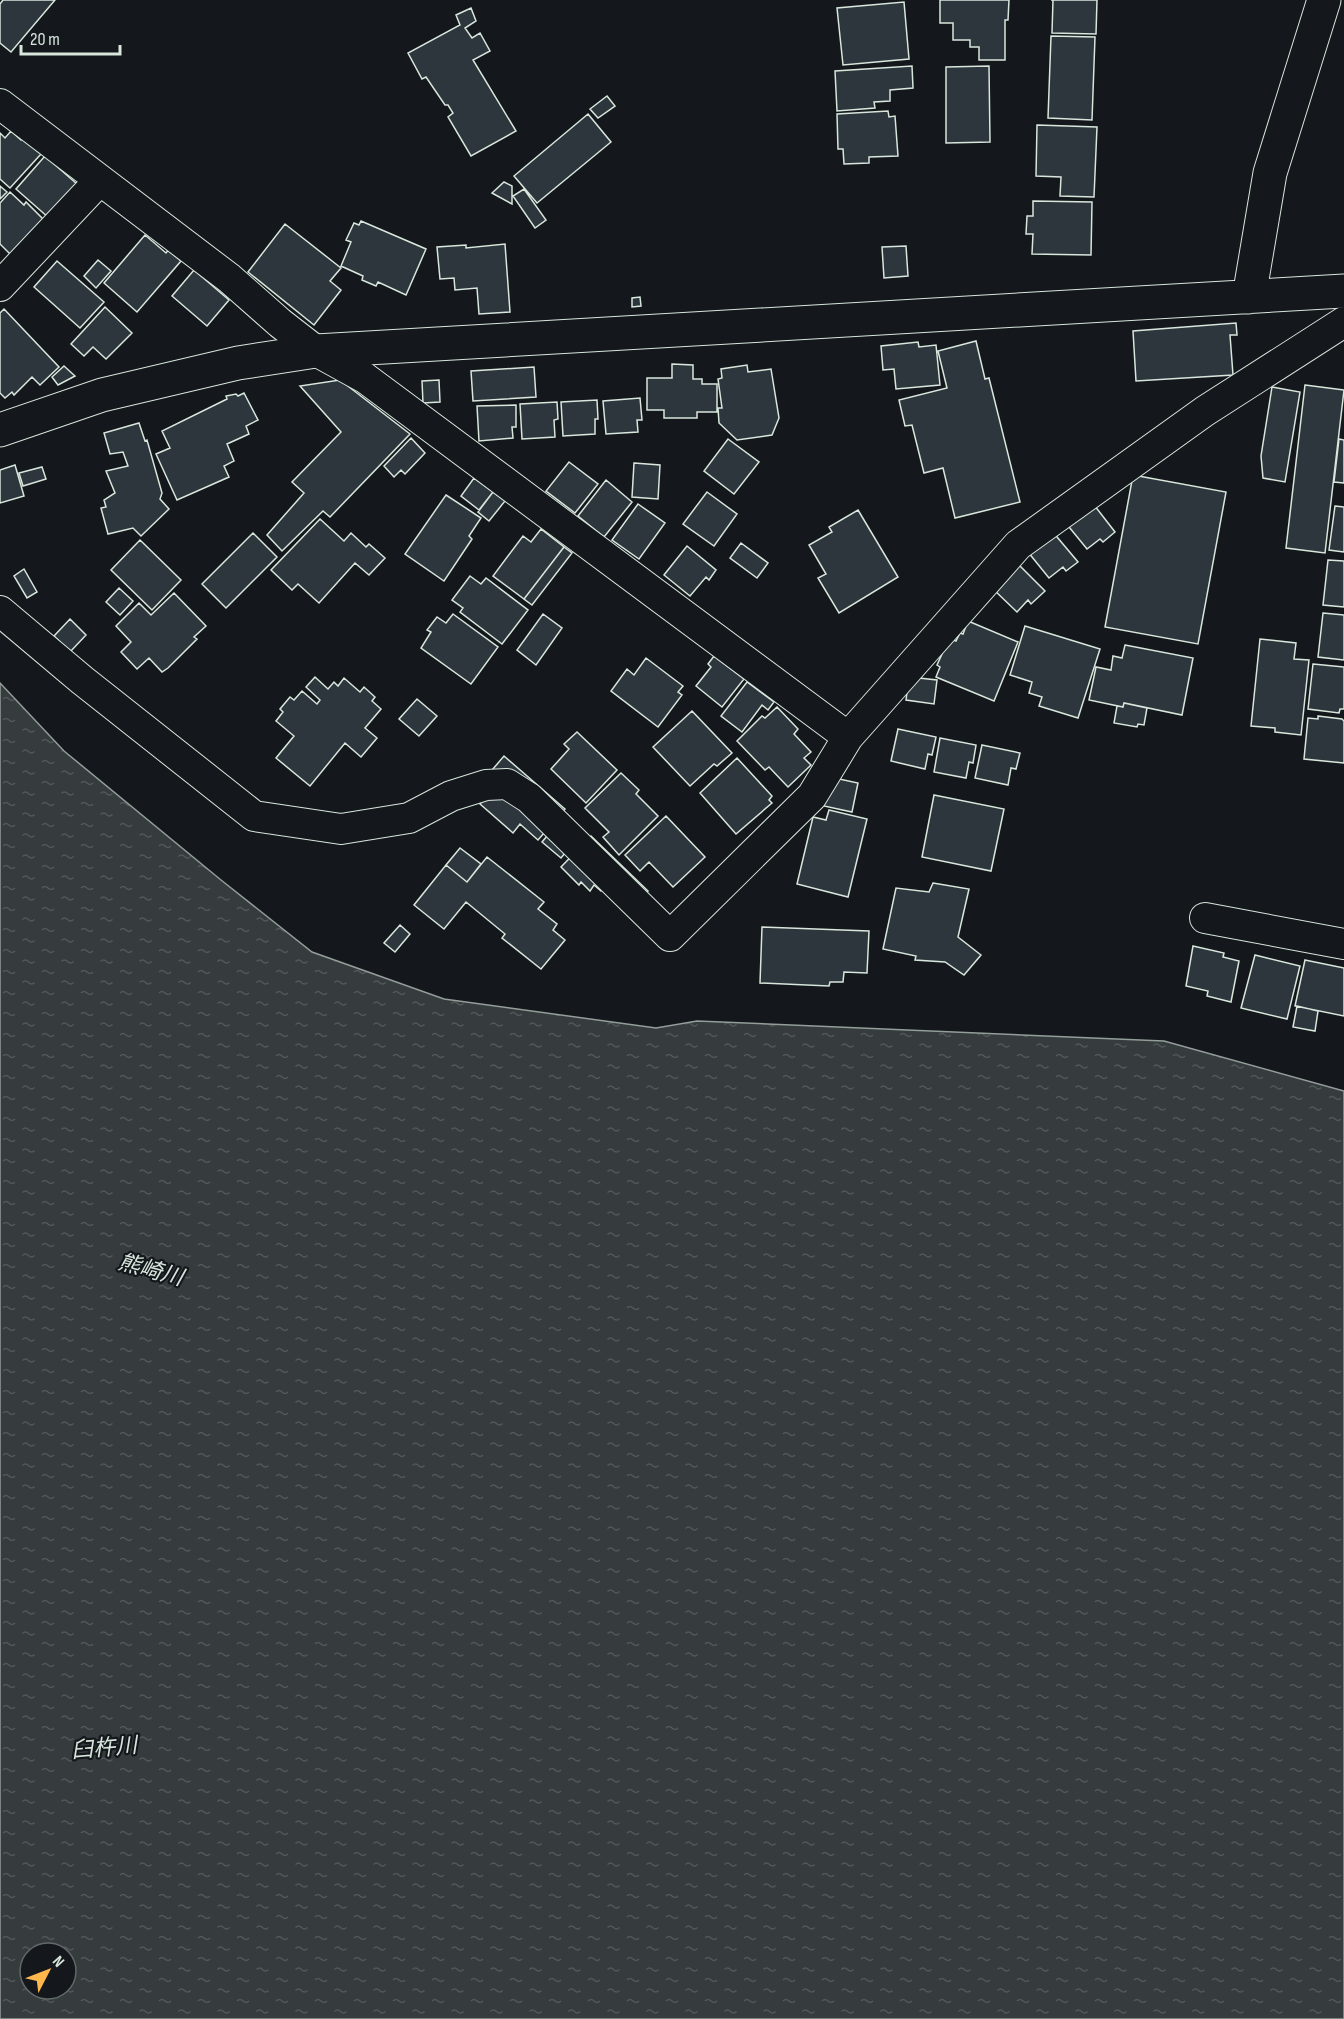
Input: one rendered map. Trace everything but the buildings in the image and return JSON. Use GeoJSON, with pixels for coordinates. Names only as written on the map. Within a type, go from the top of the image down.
{"type":"FeatureCollection","features":[{"type":"Feature","properties":{"kind":"street"},"geometry":{"type":"LineString","coordinates":[[1250,297],[1270,173],[1324,0]]}},
{"type":"Feature","properties":{"kind":"street"},"geometry":{"type":"LineString","coordinates":[[3,110],[229,278],[316,351],[365,378],[848,737]]}},
{"type":"Feature","properties":{"kind":"street"},"geometry":{"type":"LineString","coordinates":[[0,286],[100,180]]}},
{"type":"Feature","properties":{"kind":"street"},"geometry":{"type":"LineString","coordinates":[[0,430],[102,395],[238,363],[316,351],[1344,291]]}},
{"type":"Feature","properties":{"kind":"street"},"geometry":{"type":"LineString","coordinates":[[0,611],[82,680],[254,816],[341,829],[409,818],[466,790],[486,785],[507,784],[530,798],[670,936],[812,796],[848,737],[1018,545],[1205,411],[1344,322]]}},
{"type":"Feature","properties":{"kind":"street"},"geometry":{"type":"LineString","coordinates":[[1205,918],[1344,944]]}},
{"type":"Feature","properties":{"kind":"water"},"geometry":{"type":"Polygon","coordinates":[[[0,683],[64,751],[312,952],[444,999],[656,1028],[697,1021],[1164,1041],[1344,1091],[1344,2019],[0,2019],[0,683]]]}},
{"type":"Feature","properties":{"kind":"water label","name":"熊崎川"},"geometry":{"type":"Point","coordinates":[151,1269]}},
{"type":"Feature","properties":{"kind":"water label","name":"臼杵川"},"geometry":{"type":"Point","coordinates":[104,1747]}}]}
